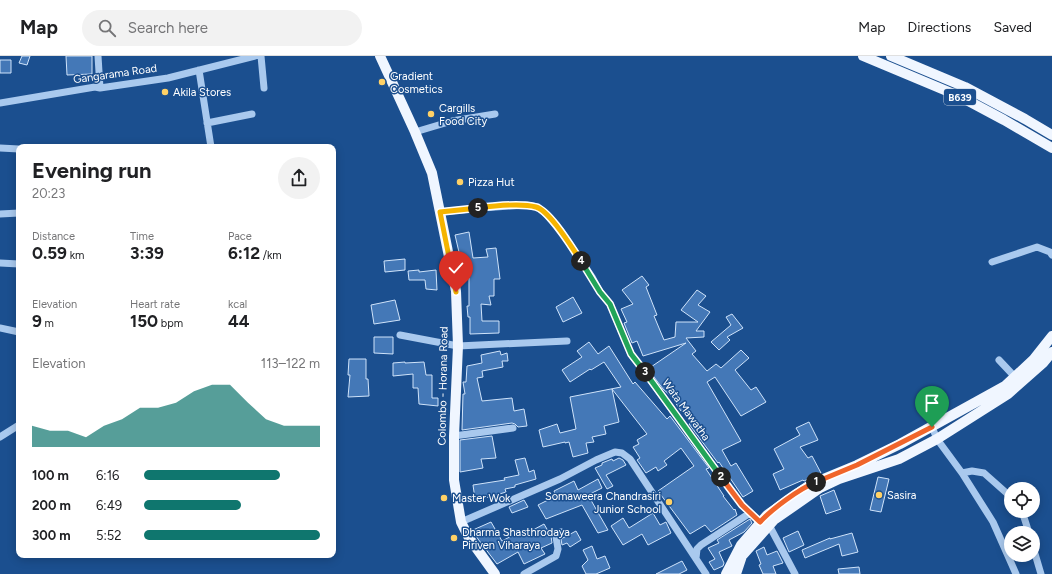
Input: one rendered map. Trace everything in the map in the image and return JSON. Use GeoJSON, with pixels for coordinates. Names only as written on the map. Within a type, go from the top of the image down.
{"type":"FeatureCollection","features":[{"type":"Feature","properties":{"kind":"main road","name":"Colombo - Horana Road"},"geometry":{"type":"LineString","coordinates":[[380,56],[432,173],[456,292],[458,346],[454,436],[454,480],[461,522],[469,538],[496,574]]}},
{"type":"Feature","properties":{"kind":"main road","name":"B639"},"geometry":{"type":"LineString","coordinates":[[863,56],[961,97],[1052,148]]}},
{"type":"Feature","properties":{"kind":"main road","name":"B639"},"geometry":{"type":"LineString","coordinates":[[891,56],[965,87],[1025,118],[1052,135]]}},
{"type":"Feature","properties":{"kind":"main road"},"geometry":{"type":"LineString","coordinates":[[726,574],[741,545],[765,524],[774,520],[820,488],[839,479],[898,458],[937,439],[1008,394],[1042,363],[1050,350],[1052,336]]}},
{"type":"Feature","properties":{"kind":"main road"},"geometry":{"type":"LineString","coordinates":[[736,574],[742,556],[765,524],[767,515],[811,484],[857,465],[932,427],[1005,386],[1033,360],[1050,350]]}},
{"type":"Feature","properties":{"kind":"street"},"geometry":{"type":"LineString","coordinates":[[98,56],[100,88]]}},
{"type":"Feature","properties":{"kind":"street","name":"Gangarama Road"},"geometry":{"type":"LineString","coordinates":[[0,103],[95,87],[100,88],[168,78],[254,56]]}},
{"type":"Feature","properties":{"kind":"street"},"geometry":{"type":"LineString","coordinates":[[261,56],[264,88]]}},
{"type":"Feature","properties":{"kind":"street"},"geometry":{"type":"LineString","coordinates":[[200,70],[210,144]]}},
{"type":"Feature","properties":{"kind":"street"},"geometry":{"type":"LineString","coordinates":[[207,123],[252,114]]}},
{"type":"Feature","properties":{"kind":"street"},"geometry":{"type":"LineString","coordinates":[[415,132],[452,121],[495,114]]}},
{"type":"Feature","properties":{"kind":"street"},"geometry":{"type":"LineString","coordinates":[[0,148],[16,149]]}},
{"type":"Feature","properties":{"kind":"street","name":"Wata Mawatha"},"geometry":{"type":"LineString","coordinates":[[440,212],[526,205],[538,207],[547,215],[561,231],[592,277],[600,292],[610,304],[631,354],[742,505],[765,524]]}},
{"type":"Feature","properties":{"kind":"street"},"geometry":{"type":"LineString","coordinates":[[0,214],[16,213]]}},
{"type":"Feature","properties":{"kind":"street"},"geometry":{"type":"LineString","coordinates":[[992,262],[1037,247],[1050,252],[1052,255]]}},
{"type":"Feature","properties":{"kind":"street"},"geometry":{"type":"LineString","coordinates":[[0,263],[16,264]]}},
{"type":"Feature","properties":{"kind":"street"},"geometry":{"type":"LineString","coordinates":[[0,328],[16,331]]}},
{"type":"Feature","properties":{"kind":"street"},"geometry":{"type":"LineString","coordinates":[[400,335],[458,346],[567,340]]}},
{"type":"Feature","properties":{"kind":"street"},"geometry":{"type":"LineString","coordinates":[[1000,360],[1015,377]]}},
{"type":"Feature","properties":{"kind":"street"},"geometry":{"type":"LineString","coordinates":[[0,437],[16,427]]}},
{"type":"Feature","properties":{"kind":"street"},"geometry":{"type":"LineString","coordinates":[[932,427],[937,439],[962,473],[993,522],[1016,574]]}},
{"type":"Feature","properties":{"kind":"street"},"geometry":{"type":"LineString","coordinates":[[454,436],[513,428]]}},
{"type":"Feature","properties":{"kind":"street"},"geometry":{"type":"LineString","coordinates":[[461,522],[560,479],[596,460],[615,452],[622,453],[630,459],[706,574]]}},
{"type":"Feature","properties":{"kind":"street"},"geometry":{"type":"LineString","coordinates":[[962,473],[972,471],[984,473],[1004,491]]}},
{"type":"Feature","properties":{"kind":"street"},"geometry":{"type":"LineString","coordinates":[[696,558],[697,549],[701,545],[750,513]]}},
{"type":"Feature","properties":{"kind":"street"},"geometry":{"type":"LineString","coordinates":[[765,524],[795,574]]}},
{"type":"Feature","properties":{"kind":"street"},"geometry":{"type":"LineString","coordinates":[[524,574],[556,556],[558,549],[556,537],[561,532]]}},
{"type":"Feature","properties":{"kind":"street"},"geometry":{"type":"LineString","coordinates":[[1037,562],[1041,574]]}},
{"type":"Feature","properties":{"kind":"building"},"geometry":{"type":"Polygon","coordinates":[[[22,56],[30,56],[27,65],[19,63],[22,56]]]}},
{"type":"Feature","properties":{"kind":"building"},"geometry":{"type":"Polygon","coordinates":[[[66,56],[92,56],[92,74],[67,75],[66,56]]]}},
{"type":"Feature","properties":{"kind":"building"},"geometry":{"type":"Polygon","coordinates":[[[0,60],[11,60],[11,73],[0,73],[0,60]]]}},
{"type":"Feature","properties":{"kind":"building"},"geometry":{"type":"Polygon","coordinates":[[[469,232],[473,258],[488,257],[486,249],[496,248],[500,279],[494,279],[494,296],[489,296],[491,305],[481,304],[482,321],[499,321],[499,333],[470,334],[470,317],[468,317],[467,306],[469,306],[469,278],[467,278],[466,265],[462,265],[455,235],[469,232]]]}},
{"type":"Feature","properties":{"kind":"building"},"geometry":{"type":"Polygon","coordinates":[[[405,259],[405,270],[385,272],[384,261],[405,259]]]}},
{"type":"Feature","properties":{"kind":"building"},"geometry":{"type":"Polygon","coordinates":[[[419,270],[419,272],[436,270],[437,290],[426,289],[425,280],[409,280],[408,271],[419,270]]]}},
{"type":"Feature","properties":{"kind":"building"},"geometry":{"type":"Polygon","coordinates":[[[642,276],[649,285],[646,287],[657,315],[654,316],[664,340],[675,337],[676,322],[698,322],[681,310],[697,290],[706,296],[698,305],[710,312],[696,331],[704,331],[704,337],[686,338],[696,351],[692,354],[707,371],[716,364],[721,368],[741,350],[749,358],[735,370],[751,390],[756,387],[766,402],[741,416],[715,377],[707,382],[741,441],[722,450],[731,466],[736,463],[753,491],[743,497],[719,462],[718,463],[689,424],[695,421],[686,408],[681,411],[671,396],[663,389],[648,369],[686,343],[643,356],[637,341],[632,343],[624,323],[627,322],[621,309],[633,304],[622,290],[642,276]]]}},
{"type":"Feature","properties":{"kind":"building"},"geometry":{"type":"Polygon","coordinates":[[[573,297],[582,313],[563,322],[556,307],[573,297]]]}},
{"type":"Feature","properties":{"kind":"building"},"geometry":{"type":"Polygon","coordinates":[[[395,300],[400,320],[374,324],[371,305],[395,300]]]}},
{"type":"Feature","properties":{"kind":"building"},"geometry":{"type":"Polygon","coordinates":[[[732,314],[743,328],[727,337],[730,340],[719,350],[711,342],[731,325],[726,317],[732,314]]]}},
{"type":"Feature","properties":{"kind":"building"},"geometry":{"type":"Polygon","coordinates":[[[374,337],[393,337],[393,354],[374,353],[374,337]]]}},
{"type":"Feature","properties":{"kind":"building"},"geometry":{"type":"Polygon","coordinates":[[[589,342],[598,354],[609,346],[633,384],[635,382],[667,419],[670,416],[709,468],[706,469],[723,496],[734,510],[735,509],[737,515],[711,532],[705,525],[690,534],[658,491],[694,466],[681,448],[664,461],[667,465],[658,471],[656,467],[646,473],[637,460],[640,458],[633,447],[639,444],[637,440],[647,434],[612,389],[619,422],[604,426],[606,434],[592,437],[594,442],[586,443],[588,453],[573,457],[569,442],[543,447],[539,430],[557,424],[560,433],[576,429],[570,397],[621,387],[604,362],[570,382],[562,370],[582,357],[577,351],[589,342]]]}},
{"type":"Feature","properties":{"kind":"building"},"geometry":{"type":"Polygon","coordinates":[[[500,351],[501,355],[507,353],[508,361],[502,361],[503,367],[482,371],[483,377],[477,378],[482,401],[512,398],[514,411],[524,409],[527,426],[518,427],[512,423],[462,430],[463,394],[465,394],[463,382],[466,382],[467,366],[482,363],[481,355],[500,351]]]}},
{"type":"Feature","properties":{"kind":"building"},"geometry":{"type":"Polygon","coordinates":[[[349,359],[366,359],[366,379],[368,379],[369,396],[348,397],[350,375],[348,375],[349,359]]]}},
{"type":"Feature","properties":{"kind":"building"},"geometry":{"type":"Polygon","coordinates":[[[424,362],[426,375],[432,375],[432,398],[438,398],[438,406],[419,404],[418,388],[413,388],[413,374],[393,376],[393,363],[424,362]]]}},
{"type":"Feature","properties":{"kind":"building"},"geometry":{"type":"Polygon","coordinates":[[[809,422],[818,440],[800,447],[808,458],[812,456],[821,473],[780,490],[773,474],[784,469],[774,449],[800,435],[796,428],[809,422]]]}},
{"type":"Feature","properties":{"kind":"building"},"geometry":{"type":"Polygon","coordinates":[[[492,436],[496,458],[481,459],[483,468],[460,472],[460,440],[492,436]]]}},
{"type":"Feature","properties":{"kind":"building"},"geometry":{"type":"Polygon","coordinates":[[[525,458],[529,472],[534,470],[536,479],[505,489],[506,492],[490,497],[475,499],[473,485],[505,480],[504,478],[519,475],[515,460],[525,458]]]}},
{"type":"Feature","properties":{"kind":"building"},"geometry":{"type":"Polygon","coordinates":[[[619,458],[623,460],[626,465],[606,475],[613,486],[607,489],[595,468],[602,465],[602,463],[619,458]]]}},
{"type":"Feature","properties":{"kind":"building","name":"Sasira"},"geometry":{"type":"Polygon","coordinates":[[[878,477],[889,479],[881,512],[870,510],[878,477]]]}},
{"type":"Feature","properties":{"kind":"building"},"geometry":{"type":"Polygon","coordinates":[[[598,479],[602,488],[588,495],[608,530],[598,533],[582,505],[546,519],[538,505],[556,496],[554,491],[574,481],[578,490],[598,479]]]}},
{"type":"Feature","properties":{"kind":"building"},"geometry":{"type":"Polygon","coordinates":[[[834,490],[841,509],[826,514],[820,496],[834,490]]]}},
{"type":"Feature","properties":{"kind":"building"},"geometry":{"type":"Polygon","coordinates":[[[524,500],[528,507],[512,513],[509,507],[524,500]]]}},
{"type":"Feature","properties":{"kind":"building"},"geometry":{"type":"Polygon","coordinates":[[[653,513],[660,525],[666,522],[671,533],[648,545],[642,534],[623,545],[611,526],[623,518],[629,528],[653,513]]]}},
{"type":"Feature","properties":{"kind":"building"},"geometry":{"type":"Polygon","coordinates":[[[750,519],[752,523],[744,532],[729,540],[732,546],[719,552],[724,563],[723,566],[714,570],[709,562],[715,559],[708,548],[719,543],[717,540],[750,519]]]}},
{"type":"Feature","properties":{"kind":"building"},"geometry":{"type":"Polygon","coordinates":[[[491,522],[502,541],[519,532],[522,536],[544,524],[551,536],[552,543],[541,548],[545,554],[524,564],[518,552],[497,564],[473,530],[491,522]]]}},
{"type":"Feature","properties":{"kind":"building"},"geometry":{"type":"Polygon","coordinates":[[[576,531],[581,540],[570,547],[567,543],[562,545],[561,539],[576,531]]]}},
{"type":"Feature","properties":{"kind":"building"},"geometry":{"type":"Polygon","coordinates":[[[798,531],[804,545],[789,552],[783,538],[798,531]]]}},
{"type":"Feature","properties":{"kind":"building"},"geometry":{"type":"Polygon","coordinates":[[[852,533],[858,552],[842,556],[839,544],[805,558],[802,550],[830,538],[852,533]]]}},
{"type":"Feature","properties":{"kind":"building"},"geometry":{"type":"Polygon","coordinates":[[[592,546],[597,559],[605,556],[610,568],[596,574],[586,574],[582,566],[588,560],[583,550],[592,546]]]}},
{"type":"Feature","properties":{"kind":"building"},"geometry":{"type":"Polygon","coordinates":[[[764,547],[767,555],[777,551],[783,563],[773,566],[776,574],[763,574],[759,565],[761,564],[756,551],[764,547]]]}},
{"type":"Feature","properties":{"kind":"building"},"geometry":{"type":"Polygon","coordinates":[[[682,561],[687,570],[679,574],[656,574],[682,561]]]}},
{"type":"Feature","properties":{"kind":"building"},"geometry":{"type":"Polygon","coordinates":[[[859,567],[860,574],[839,574],[838,569],[859,567]]]}},
{"type":"Feature","properties":{"kind":"place","name":"Gradient Cosmetics"},"geometry":{"type":"Point","coordinates":[382,82]}},
{"type":"Feature","properties":{"kind":"place","name":"Akila Stores"},"geometry":{"type":"Point","coordinates":[165,92]}},
{"type":"Feature","properties":{"kind":"place","name":"Cargills Food City"},"geometry":{"type":"Point","coordinates":[431,114]}},
{"type":"Feature","properties":{"kind":"place","name":"Pizza Hut"},"geometry":{"type":"Point","coordinates":[460,182]}},
{"type":"Feature","properties":{"kind":"place","name":"Sasira"},"geometry":{"type":"Point","coordinates":[879,495]}},
{"type":"Feature","properties":{"kind":"place","name":"Master Wok"},"geometry":{"type":"Point","coordinates":[444,498]}},
{"type":"Feature","properties":{"kind":"place","name":"Somaweera Chandrasiri Junior School"},"geometry":{"type":"Point","coordinates":[669,502]}},
{"type":"Feature","properties":{"kind":"place","name":"Dharma Shasthrodaya Piriven Viharaya"},"geometry":{"type":"Point","coordinates":[454,538]}},
{"type":"Feature","properties":{"kind":"route"},"geometry":{"type":"LineString","coordinates":[[456,292],[440,212],[526,205],[538,207],[561,231],[592,277],[600,292],[610,304],[631,354],[742,505],[760,522],[767,515],[811,484],[857,465],[932,427]]}}]}
